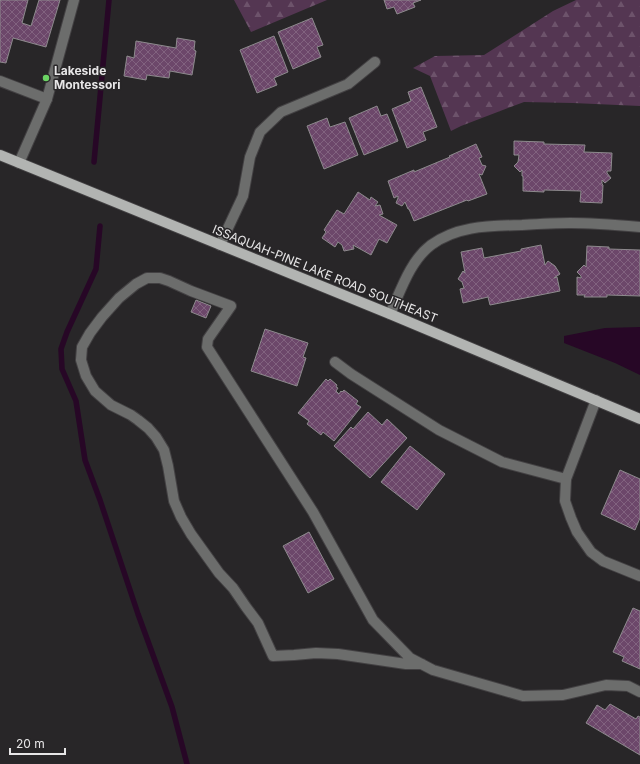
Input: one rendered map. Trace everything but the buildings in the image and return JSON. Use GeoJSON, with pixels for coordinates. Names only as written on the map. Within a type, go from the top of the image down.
{"type":"FeatureCollection","features":[{"type":"Feature","properties":{"kind":"main road","name":"ISSAQUAH-PINE LAKE ROAD SOUTHEAST"},"geometry":{"type":"LineString","coordinates":[[0,155],[390,314],[640,419]]}},
{"type":"Feature","properties":{"kind":"street"},"geometry":{"type":"LineString","coordinates":[[19,163],[47,100],[74,0]]}},
{"type":"Feature","properties":{"kind":"street"},"geometry":{"type":"LineString","coordinates":[[220,245],[243,196],[250,157],[260,132],[281,112],[348,84],[375,62]]}},
{"type":"Feature","properties":{"kind":"street"},"geometry":{"type":"LineString","coordinates":[[0,81],[47,100]]}},
{"type":"Feature","properties":{"kind":"street"},"geometry":{"type":"LineString","coordinates":[[390,314],[413,266],[423,252],[445,236],[462,230],[480,227],[570,223],[640,227]]}},
{"type":"Feature","properties":{"kind":"street"},"geometry":{"type":"LineString","coordinates":[[422,664],[399,663],[338,654],[316,653],[294,656],[273,656],[258,623],[191,534],[181,517],[174,501],[164,450],[156,437],[148,428],[131,415],[111,405],[95,390],[86,376],[81,360],[82,347],[102,317],[119,298],[136,284],[147,278],[160,278],[231,306],[208,339],[207,347],[313,512],[373,620],[410,658],[422,664],[433,670],[523,696],[563,695],[606,686],[628,686],[640,692]]}},
{"type":"Feature","properties":{"kind":"street"},"geometry":{"type":"LineString","coordinates":[[335,362],[351,374],[439,430],[502,462],[566,479]]}},
{"type":"Feature","properties":{"kind":"street"},"geometry":{"type":"LineString","coordinates":[[596,400],[566,479],[565,501],[570,518],[577,532],[591,552],[603,561],[640,576]]}},
{"type":"Feature","properties":{"kind":"green space"},"geometry":{"type":"Polygon","coordinates":[[[234,0],[327,0],[251,32],[234,0]]]}},
{"type":"Feature","properties":{"kind":"green space"},"geometry":{"type":"Polygon","coordinates":[[[576,0],[640,0],[640,106],[524,102],[451,131],[430,76],[413,68],[435,56],[484,55],[553,11],[576,0]]]}},
{"type":"Feature","properties":{"kind":"shaded area"},"geometry":{"type":"Polygon","coordinates":[[[640,327],[640,375],[615,363],[564,343],[564,336],[605,328],[640,327]]]}},
{"type":"Feature","properties":{"kind":"waterway"},"geometry":{"type":"LineString","coordinates":[[94,162],[109,0]]}},
{"type":"Feature","properties":{"kind":"waterway"},"geometry":{"type":"LineString","coordinates":[[100,226],[96,269],[67,332],[61,349],[62,369],[76,401],[85,460],[172,707],[187,764]]}},
{"type":"Feature","properties":{"kind":"place","name":"Lakeside Montessori"},"geometry":{"type":"Point","coordinates":[46,78]}}]}
